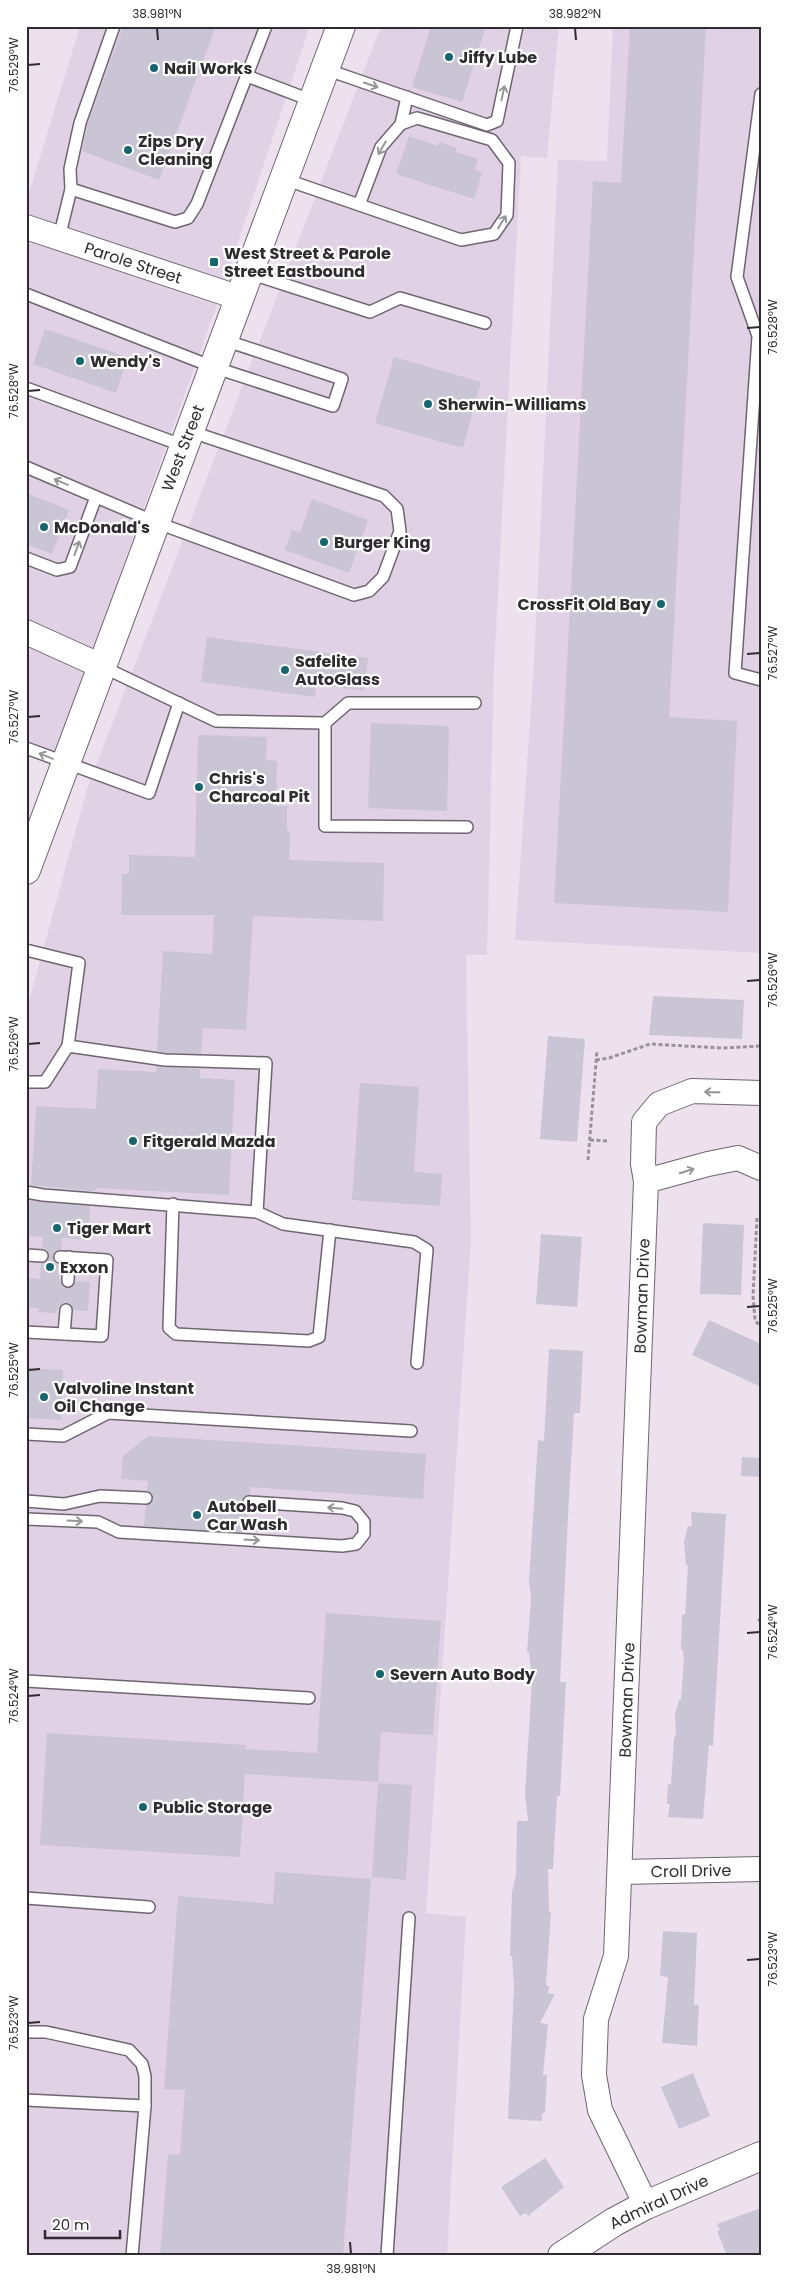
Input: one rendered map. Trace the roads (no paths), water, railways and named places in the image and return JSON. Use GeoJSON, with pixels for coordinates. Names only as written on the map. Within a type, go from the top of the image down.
{"type":"FeatureCollection","features":[{"type":"Feature","properties":{"kind":"main road","name":"West Street"},"geometry":{"type":"LineString","coordinates":[[28,858],[65,764],[341,26]]}},
{"type":"Feature","properties":{"kind":"main road","name":"Admiral Drive"},"geometry":{"type":"LineString","coordinates":[[562,2256],[614,2222],[646,2205],[761,2156]]}},
{"type":"Feature","properties":{"kind":"street","name":"Parole Street"},"geometry":{"type":"LineString","coordinates":[[28,231],[59,238],[240,298]]}},
{"type":"Feature","properties":{"kind":"street"},"geometry":{"type":"LineString","coordinates":[[26,632],[101,666]]}},
{"type":"Feature","properties":{"kind":"street","name":"Bowman Drive"},"geometry":{"type":"LineString","coordinates":[[646,2205],[600,2110],[594,2075],[596,2019],[616,1956],[621,1872],[646,1181],[643,1164],[644,1122],[659,1104],[692,1091],[761,1093]]}},
{"type":"Feature","properties":{"kind":"street"},"geometry":{"type":"LineString","coordinates":[[646,1181],[738,1158],[761,1168]]}},
{"type":"Feature","properties":{"kind":"street","name":"Croll Drive"},"geometry":{"type":"LineString","coordinates":[[621,1872],[761,1869]]}},
{"type":"Feature","properties":{"kind":"lane"},"geometry":{"type":"LineString","coordinates":[[59,238],[71,189],[70,169],[80,123],[114,26]]}},
{"type":"Feature","properties":{"kind":"lane"},"geometry":{"type":"LineString","coordinates":[[71,189],[175,222],[188,218],[197,204],[266,26]]}},
{"type":"Feature","properties":{"kind":"lane"},"geometry":{"type":"LineString","coordinates":[[325,69],[487,125],[498,121],[517,26]]}},
{"type":"Feature","properties":{"kind":"lane"},"geometry":{"type":"LineString","coordinates":[[247,76],[313,101]]}},
{"type":"Feature","properties":{"kind":"lane"},"geometry":{"type":"LineString","coordinates":[[761,94],[737,277],[758,336],[735,673],[761,680]]}},
{"type":"Feature","properties":{"kind":"lane"},"geometry":{"type":"LineString","coordinates":[[401,124],[407,97]]}},
{"type":"Feature","properties":{"kind":"lane"},"geometry":{"type":"LineString","coordinates":[[284,179],[359,205],[461,240],[494,234],[507,215],[509,163],[492,140],[417,118],[401,124],[381,147],[359,205]]}},
{"type":"Feature","properties":{"kind":"lane"},"geometry":{"type":"LineString","coordinates":[[249,273],[370,312],[400,298],[486,323]]}},
{"type":"Feature","properties":{"kind":"lane"},"geometry":{"type":"LineString","coordinates":[[26,294],[213,367],[333,406],[342,379],[224,340]]}},
{"type":"Feature","properties":{"kind":"lane"},"geometry":{"type":"LineString","coordinates":[[26,388],[384,496],[397,510],[400,531],[383,577],[369,592],[354,595],[155,522],[26,468]]}},
{"type":"Feature","properties":{"kind":"lane"},"geometry":{"type":"LineString","coordinates":[[26,558],[57,570],[70,567],[96,497]]}},
{"type":"Feature","properties":{"kind":"lane"},"geometry":{"type":"LineString","coordinates":[[101,666],[216,721],[325,723],[348,703],[475,703]]}},
{"type":"Feature","properties":{"kind":"lane"},"geometry":{"type":"LineString","coordinates":[[26,748],[149,794],[179,704]]}},
{"type":"Feature","properties":{"kind":"lane"},"geometry":{"type":"LineString","coordinates":[[325,723],[326,826],[467,827]]}},
{"type":"Feature","properties":{"kind":"lane"},"geometry":{"type":"LineString","coordinates":[[26,950],[79,963],[68,1046],[45,1082],[26,1082]]}},
{"type":"Feature","properties":{"kind":"lane"},"geometry":{"type":"LineString","coordinates":[[68,1046],[165,1060],[266,1063],[257,1212]]}},
{"type":"Feature","properties":{"kind":"lane"},"geometry":{"type":"LineString","coordinates":[[26,1192],[43,1195],[257,1212],[283,1224],[414,1242],[426,1250],[417,1363]]}},
{"type":"Feature","properties":{"kind":"lane"},"geometry":{"type":"LineString","coordinates":[[173,1204],[169,1328],[176,1334],[309,1342],[319,1337],[330,1230]]}},
{"type":"Feature","properties":{"kind":"lane"},"geometry":{"type":"LineString","coordinates":[[26,1255],[42,1256]]}},
{"type":"Feature","properties":{"kind":"lane"},"geometry":{"type":"LineString","coordinates":[[26,1332],[102,1336],[107,1260],[65,1257],[68,1281]]}},
{"type":"Feature","properties":{"kind":"lane"},"geometry":{"type":"LineString","coordinates":[[64,1334],[66,1310]]}},
{"type":"Feature","properties":{"kind":"lane"},"geometry":{"type":"LineString","coordinates":[[26,1434],[63,1436],[108,1413],[410,1431]]}},
{"type":"Feature","properties":{"kind":"lane"},"geometry":{"type":"LineString","coordinates":[[26,1502],[64,1504],[100,1496],[146,1498]]}},
{"type":"Feature","properties":{"kind":"lane"},"geometry":{"type":"LineString","coordinates":[[26,1519],[98,1522],[119,1532],[342,1546],[356,1544],[364,1534],[364,1522],[355,1511],[342,1508],[249,1502]]}},
{"type":"Feature","properties":{"kind":"lane"},"geometry":{"type":"LineString","coordinates":[[26,1681],[308,1698]]}},
{"type":"Feature","properties":{"kind":"lane"},"geometry":{"type":"LineString","coordinates":[[26,1898],[149,1907]]}},
{"type":"Feature","properties":{"kind":"lane"},"geometry":{"type":"LineString","coordinates":[[387,2256],[409,1918]]}},
{"type":"Feature","properties":{"kind":"lane"},"geometry":{"type":"LineString","coordinates":[[26,2032],[46,2032],[129,2050],[142,2064],[146,2076],[145,2106],[132,2256]]}},
{"type":"Feature","properties":{"kind":"lane"},"geometry":{"type":"LineString","coordinates":[[26,2100],[145,2106]]}},
{"type":"Feature","properties":{"kind":"place","name":"Jiffy Lube"},"geometry":{"type":"Point","coordinates":[449,57]}},
{"type":"Feature","properties":{"kind":"place","name":"Nail Works"},"geometry":{"type":"Point","coordinates":[154,68]}},
{"type":"Feature","properties":{"kind":"place","name":"Zips Dry Cleaning"},"geometry":{"type":"Point","coordinates":[128,150]}},
{"type":"Feature","properties":{"kind":"place","name":"West Street & Parole Street Eastbound"},"geometry":{"type":"Point","coordinates":[214,262]}},
{"type":"Feature","properties":{"kind":"place","name":"Wendy's"},"geometry":{"type":"Point","coordinates":[80,361]}},
{"type":"Feature","properties":{"kind":"place","name":"Sherwin-Williams"},"geometry":{"type":"Point","coordinates":[428,404]}},
{"type":"Feature","properties":{"kind":"place","name":"McDonald's"},"geometry":{"type":"Point","coordinates":[44,527]}},
{"type":"Feature","properties":{"kind":"place","name":"Burger King"},"geometry":{"type":"Point","coordinates":[324,542]}},
{"type":"Feature","properties":{"kind":"place","name":"CrossFit Old Bay"},"geometry":{"type":"Point","coordinates":[661,604]}},
{"type":"Feature","properties":{"kind":"place","name":"Safelite AutoGlass"},"geometry":{"type":"Point","coordinates":[285,670]}},
{"type":"Feature","properties":{"kind":"place","name":"Chris's Charcoal Pit"},"geometry":{"type":"Point","coordinates":[199,787]}},
{"type":"Feature","properties":{"kind":"place","name":"Fitgerald Mazda"},"geometry":{"type":"Point","coordinates":[133,1141]}},
{"type":"Feature","properties":{"kind":"place","name":"Tiger Mart"},"geometry":{"type":"Point","coordinates":[57,1228]}},
{"type":"Feature","properties":{"kind":"place","name":"Exxon"},"geometry":{"type":"Point","coordinates":[50,1267]}},
{"type":"Feature","properties":{"kind":"place","name":"Valvoline Instant Oil Change"},"geometry":{"type":"Point","coordinates":[44,1397]}},
{"type":"Feature","properties":{"kind":"place","name":"Autobell Car Wash"},"geometry":{"type":"Point","coordinates":[197,1515]}},
{"type":"Feature","properties":{"kind":"place","name":"Severn Auto Body"},"geometry":{"type":"Point","coordinates":[380,1674]}},
{"type":"Feature","properties":{"kind":"place","name":"Public Storage"},"geometry":{"type":"Point","coordinates":[143,1807]}}]}
